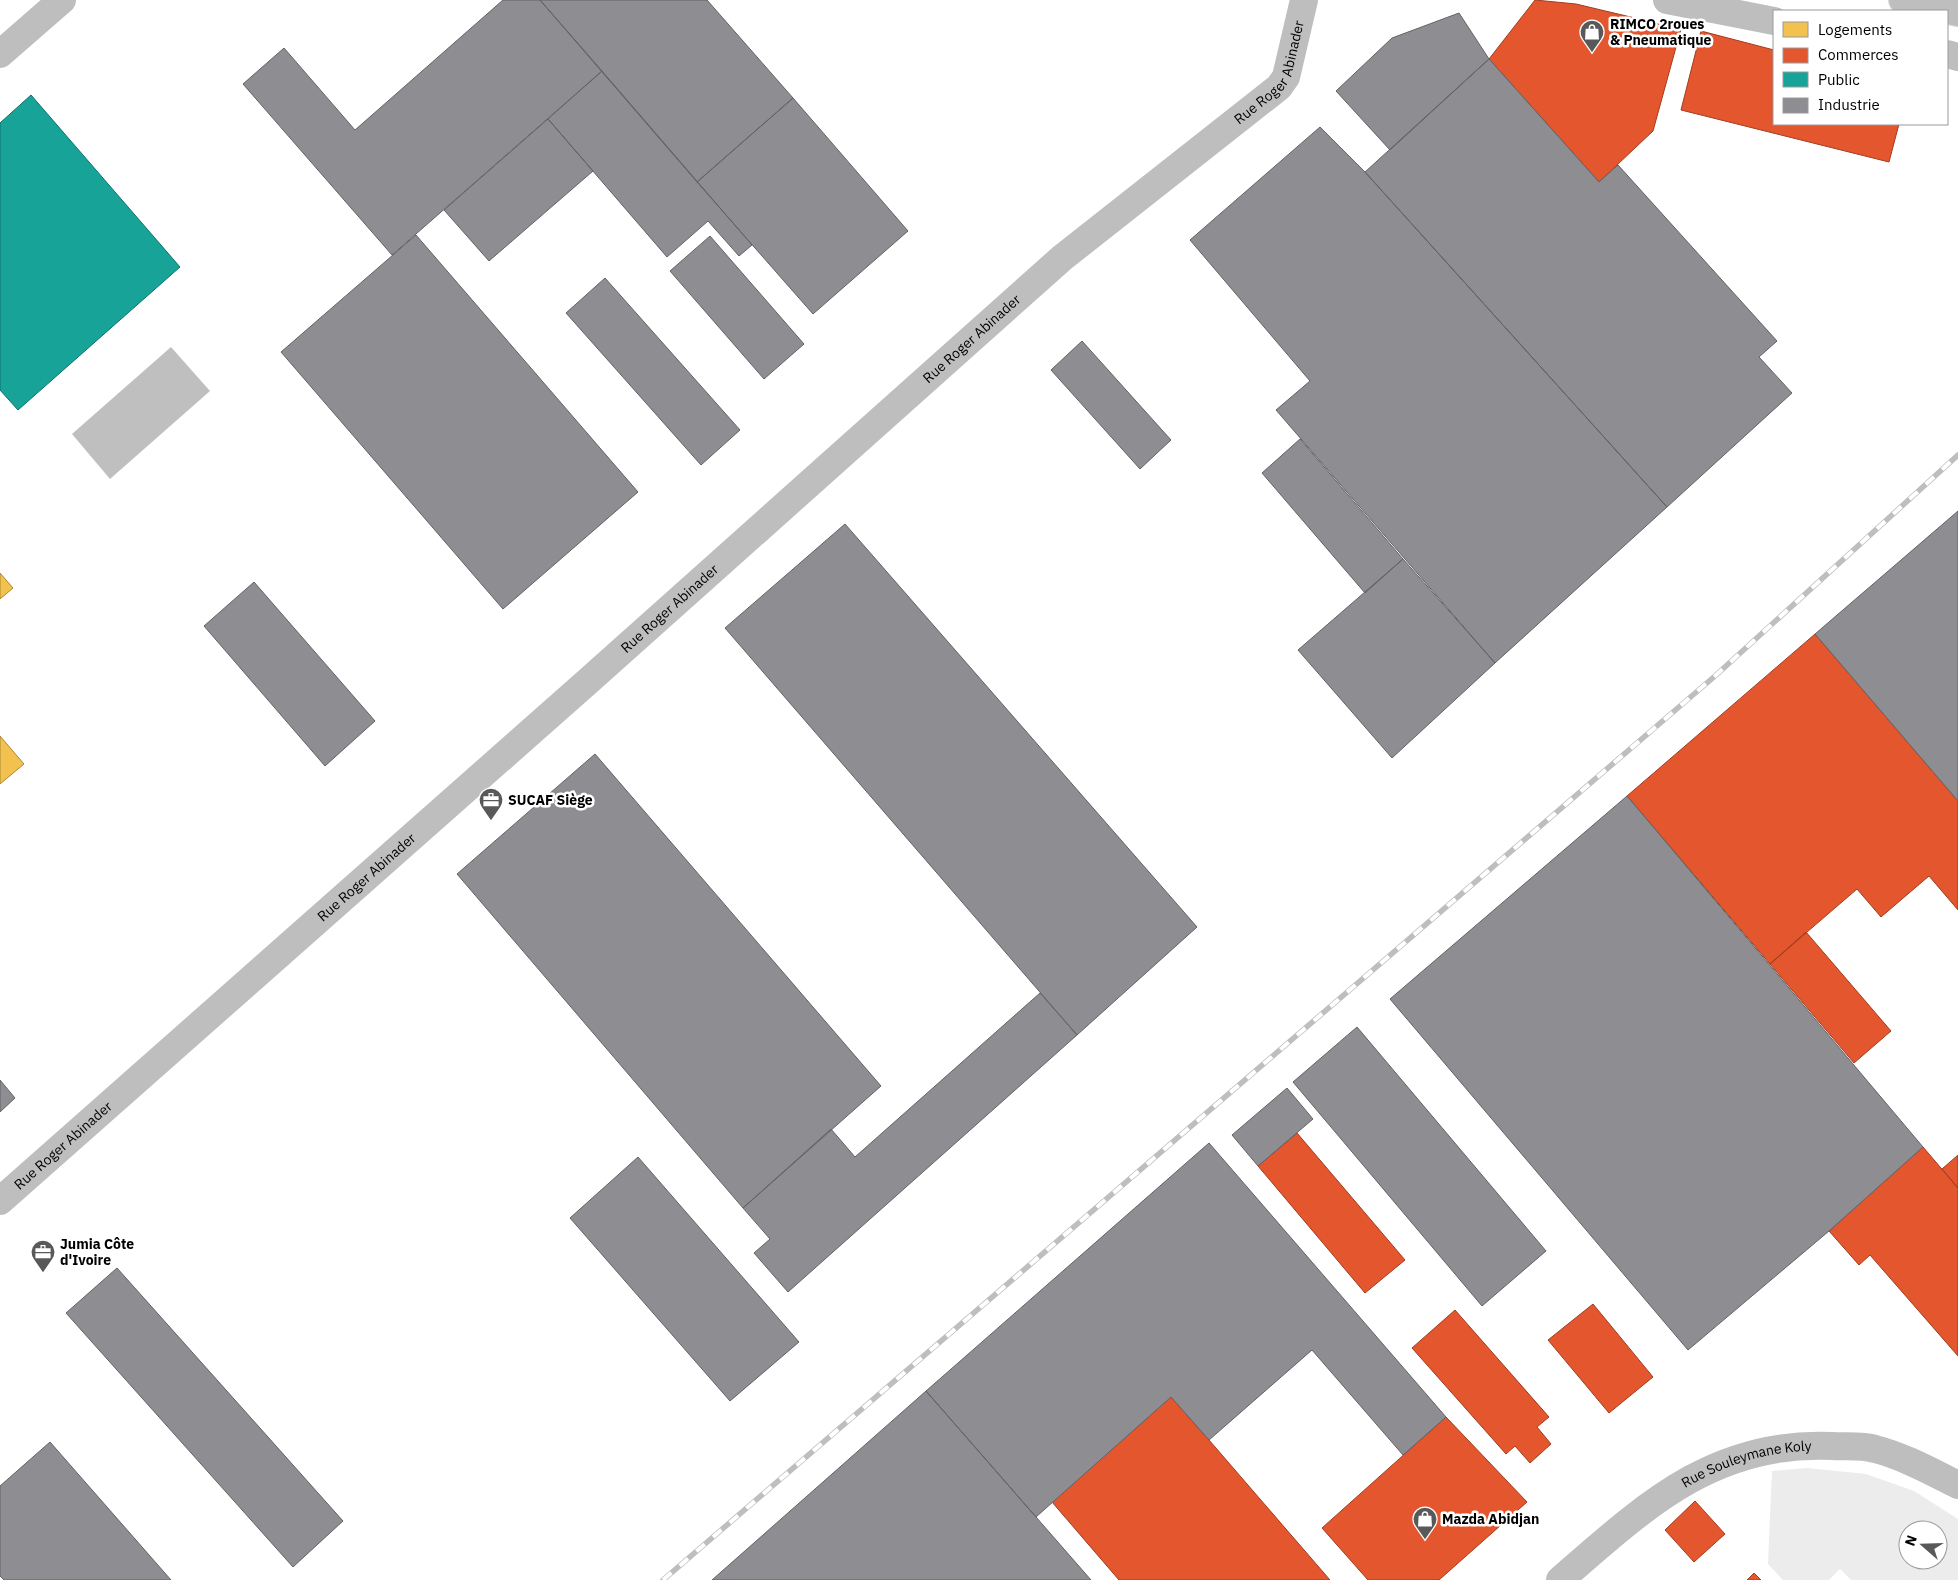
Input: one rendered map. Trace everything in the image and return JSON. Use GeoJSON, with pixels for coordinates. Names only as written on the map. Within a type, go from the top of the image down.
{"type":"FeatureCollection","features":[{"type":"Feature","properties":{"kind":"street"},"geometry":{"type":"LineString","coordinates":[[0,54],[62,0]]}},
{"type":"Feature","properties":{"kind":"street","name":"Rue Roger Abinader"},"geometry":{"type":"LineString","coordinates":[[0,1200],[594,676],[1062,258],[1279,87],[1286,77],[1304,0]]}},
{"type":"Feature","properties":{"kind":"street"},"geometry":{"type":"LineString","coordinates":[[1667,0],[1773,21]]}},
{"type":"Feature","properties":{"kind":"street"},"geometry":{"type":"LineString","coordinates":[[1903,0],[1958,12]]}},
{"type":"Feature","properties":{"kind":"street","name":"Rue Souleymane Koly"},"geometry":{"type":"LineString","coordinates":[[1560,1580],[1603,1542],[1673,1488],[1715,1466],[1754,1452],[1806,1445],[1874,1448],[1929,1470],[1958,1485]]}},
{"type":"Feature","properties":{"kind":"shaded area"},"geometry":{"type":"Polygon","coordinates":[[[171,347],[210,391],[110,479],[72,434],[171,347]]]}},
{"type":"Feature","properties":{"kind":"shaded area"},"geometry":{"type":"Polygon","coordinates":[[[1807,1468],[1866,1474],[1914,1491],[1958,1519],[1958,1580],[1851,1580],[1840,1569],[1829,1580],[1783,1580],[1768,1564],[1772,1471],[1807,1468]]]}},
{"type":"Feature","properties":{"kind":"building: Logements"},"geometry":{"type":"Polygon","coordinates":[[[0,573],[13,588],[0,599],[0,573]]]}},
{"type":"Feature","properties":{"kind":"building: Logements"},"geometry":{"type":"Polygon","coordinates":[[[0,736],[24,764],[0,784],[0,736]]]}},
{"type":"Feature","properties":{"kind":"building: Commerces"},"geometry":{"type":"Polygon","coordinates":[[[1535,0],[1576,4],[1681,29],[1653,131],[1599,182],[1489,59],[1535,0]]]}},
{"type":"Feature","properties":{"kind":"building: Commerces"},"geometry":{"type":"Polygon","coordinates":[[[1701,31],[1773,50],[1773,125],[1899,125],[1889,162],[1681,110],[1701,31]]]}},
{"type":"Feature","properties":{"kind":"building: Commerces"},"geometry":{"type":"Polygon","coordinates":[[[1815,634],[1958,801],[1958,910],[1929,876],[1881,917],[1857,889],[1770,964],[1627,796],[1815,634]]]}},
{"type":"Feature","properties":{"kind":"building: Commerces"},"geometry":{"type":"Polygon","coordinates":[[[1806,932],[1891,1031],[1854,1063],[1770,964],[1806,932]]]}},
{"type":"Feature","properties":{"kind":"building: Commerces"},"geometry":{"type":"Polygon","coordinates":[[[1297,1133],[1405,1260],[1365,1293],[1258,1166],[1297,1133]]]}},
{"type":"Feature","properties":{"kind":"building: Commerces"},"geometry":{"type":"Polygon","coordinates":[[[1923,1147],[1958,1188],[1958,1356],[1870,1255],[1859,1265],[1829,1231],[1923,1147]]]}},
{"type":"Feature","properties":{"kind":"building: Commerces"},"geometry":{"type":"Polygon","coordinates":[[[1958,1155],[1958,1188],[1942,1169],[1958,1155]]]}},
{"type":"Feature","properties":{"kind":"building: Commerces"},"geometry":{"type":"Polygon","coordinates":[[[1593,1304],[1653,1377],[1609,1413],[1548,1340],[1593,1304]]]}},
{"type":"Feature","properties":{"kind":"building: Commerces"},"geometry":{"type":"Polygon","coordinates":[[[1455,1310],[1549,1417],[1537,1427],[1551,1444],[1530,1463],[1515,1446],[1506,1454],[1412,1348],[1455,1310]]]}},
{"type":"Feature","properties":{"kind":"building: Commerces"},"geometry":{"type":"Polygon","coordinates":[[[1171,1397],[1330,1580],[1119,1580],[1052,1502],[1171,1397]]]}},
{"type":"Feature","properties":{"kind":"building: Commerces"},"geometry":{"type":"Polygon","coordinates":[[[1446,1417],[1527,1502],[1439,1580],[1368,1580],[1322,1528],[1446,1417]]]}},
{"type":"Feature","properties":{"kind":"building: Commerces"},"geometry":{"type":"Polygon","coordinates":[[[1695,1501],[1725,1534],[1694,1562],[1665,1530],[1695,1501]]]}},
{"type":"Feature","properties":{"kind":"building: Commerces"},"geometry":{"type":"Polygon","coordinates":[[[1754,1573],[1761,1580],[1747,1580],[1754,1573]]]}},
{"type":"Feature","properties":{"kind":"building: Public"},"geometry":{"type":"Polygon","coordinates":[[[31,95],[180,267],[18,410],[0,390],[0,123],[31,95]]]}},
{"type":"Feature","properties":{"kind":"building: Industrie"},"geometry":{"type":"Polygon","coordinates":[[[503,0],[540,0],[602,71],[392,255],[243,84],[284,48],[355,130],[503,0]]]}},
{"type":"Feature","properties":{"kind":"building: Industrie"},"geometry":{"type":"Polygon","coordinates":[[[540,0],[707,0],[793,98],[697,182],[540,0]]]}},
{"type":"Feature","properties":{"kind":"building: Industrie"},"geometry":{"type":"Polygon","coordinates":[[[1459,13],[1489,59],[1390,150],[1336,91],[1392,38],[1459,13]]]}},
{"type":"Feature","properties":{"kind":"building: Industrie"},"geometry":{"type":"Polygon","coordinates":[[[1489,59],[1599,182],[1618,165],[1777,341],[1759,357],[1792,393],[1667,507],[1365,172],[1489,59]]]}},
{"type":"Feature","properties":{"kind":"building: Industrie"},"geometry":{"type":"Polygon","coordinates":[[[602,71],[752,245],[739,256],[708,221],[667,257],[548,119],[602,71]]]}},
{"type":"Feature","properties":{"kind":"building: Industrie"},"geometry":{"type":"Polygon","coordinates":[[[793,98],[908,231],[813,314],[697,182],[793,98]]]}},
{"type":"Feature","properties":{"kind":"building: Industrie"},"geometry":{"type":"Polygon","coordinates":[[[548,119],[593,171],[489,261],[444,210],[548,119]]]}},
{"type":"Feature","properties":{"kind":"building: Industrie"},"geometry":{"type":"Polygon","coordinates":[[[1320,127],[1365,172],[1667,507],[1495,663],[1276,410],[1310,381],[1190,240],[1320,127]]]}},
{"type":"Feature","properties":{"kind":"building: Industrie"},"geometry":{"type":"Polygon","coordinates":[[[416,235],[638,492],[503,609],[281,352],[416,235]]]}},
{"type":"Feature","properties":{"kind":"building: Industrie"},"geometry":{"type":"Polygon","coordinates":[[[710,236],[804,344],[764,379],[670,271],[710,236]]]}},
{"type":"Feature","properties":{"kind":"building: Industrie"},"geometry":{"type":"Polygon","coordinates":[[[605,278],[740,430],[701,465],[566,313],[605,278]]]}},
{"type":"Feature","properties":{"kind":"building: Industrie"},"geometry":{"type":"Polygon","coordinates":[[[1082,341],[1171,440],[1140,469],[1051,370],[1082,341]]]}},
{"type":"Feature","properties":{"kind":"building: Industrie"},"geometry":{"type":"Polygon","coordinates":[[[1300,439],[1403,559],[1365,593],[1262,473],[1300,439]]]}},
{"type":"Feature","properties":{"kind":"building: Industrie"},"geometry":{"type":"Polygon","coordinates":[[[1958,511],[1958,801],[1815,634],[1958,511]]]}},
{"type":"Feature","properties":{"kind":"building: Industrie"},"geometry":{"type":"Polygon","coordinates":[[[845,524],[1197,927],[1077,1035],[725,628],[845,524]]]}},
{"type":"Feature","properties":{"kind":"building: Industrie"},"geometry":{"type":"Polygon","coordinates":[[[1403,559],[1495,663],[1392,758],[1298,650],[1403,559]]]}},
{"type":"Feature","properties":{"kind":"building: Industrie"},"geometry":{"type":"Polygon","coordinates":[[[254,582],[375,721],[325,766],[204,626],[254,582]]]}},
{"type":"Feature","properties":{"kind":"building: Industrie"},"geometry":{"type":"Polygon","coordinates":[[[595,754],[881,1086],[743,1208],[457,874],[595,754]]]}},
{"type":"Feature","properties":{"kind":"building: Industrie"},"geometry":{"type":"Polygon","coordinates":[[[1627,796],[1923,1147],[1829,1231],[1688,1350],[1390,999],[1627,796]]]}},
{"type":"Feature","properties":{"kind":"building: Industrie"},"geometry":{"type":"Polygon","coordinates":[[[1040,993],[1077,1035],[788,1292],[754,1253],[770,1239],[743,1208],[831,1129],[855,1157],[1040,993]]]}},
{"type":"Feature","properties":{"kind":"building: Industrie"},"geometry":{"type":"Polygon","coordinates":[[[1357,1027],[1546,1251],[1482,1306],[1293,1082],[1357,1027]]]}},
{"type":"Feature","properties":{"kind":"building: Industrie"},"geometry":{"type":"Polygon","coordinates":[[[0,1080],[15,1098],[0,1112],[0,1080]]]}},
{"type":"Feature","properties":{"kind":"building: Industrie"},"geometry":{"type":"Polygon","coordinates":[[[1287,1088],[1313,1119],[1258,1166],[1232,1135],[1287,1088]]]}},
{"type":"Feature","properties":{"kind":"building: Industrie"},"geometry":{"type":"Polygon","coordinates":[[[1209,1143],[1446,1417],[1403,1455],[1312,1350],[1209,1440],[1171,1397],[1036,1517],[926,1391],[1209,1143]]]}},
{"type":"Feature","properties":{"kind":"building: Industrie"},"geometry":{"type":"Polygon","coordinates":[[[638,1157],[799,1342],[730,1401],[570,1218],[638,1157]]]}},
{"type":"Feature","properties":{"kind":"building: Industrie"},"geometry":{"type":"Polygon","coordinates":[[[117,1268],[343,1521],[293,1567],[66,1313],[117,1268]]]}},
{"type":"Feature","properties":{"kind":"building: Industrie"},"geometry":{"type":"Polygon","coordinates":[[[926,1391],[1091,1580],[712,1580],[926,1391]]]}},
{"type":"Feature","properties":{"kind":"building: Industrie"},"geometry":{"type":"Polygon","coordinates":[[[50,1442],[171,1580],[4,1580],[0,1576],[0,1486],[50,1442]]]}},
{"type":"Feature","properties":{"kind":"railway"},"geometry":{"type":"LineString","coordinates":[[663,1580],[1715,676],[1958,455]]}},
{"type":"Feature","properties":{"kind":"place","name":"RIMCO 2roues & Pneumatique"},"geometry":{"type":"Point","coordinates":[1592,53]}},
{"type":"Feature","properties":{"kind":"place","name":"SUCAF Siège"},"geometry":{"type":"Point","coordinates":[491,821]}},
{"type":"Feature","properties":{"kind":"place","name":"Jumia Côte d'Ivoire"},"geometry":{"type":"Point","coordinates":[43,1273]}},
{"type":"Feature","properties":{"kind":"place","name":"Mazda Abidjan"},"geometry":{"type":"Point","coordinates":[1425,1540]}}]}
